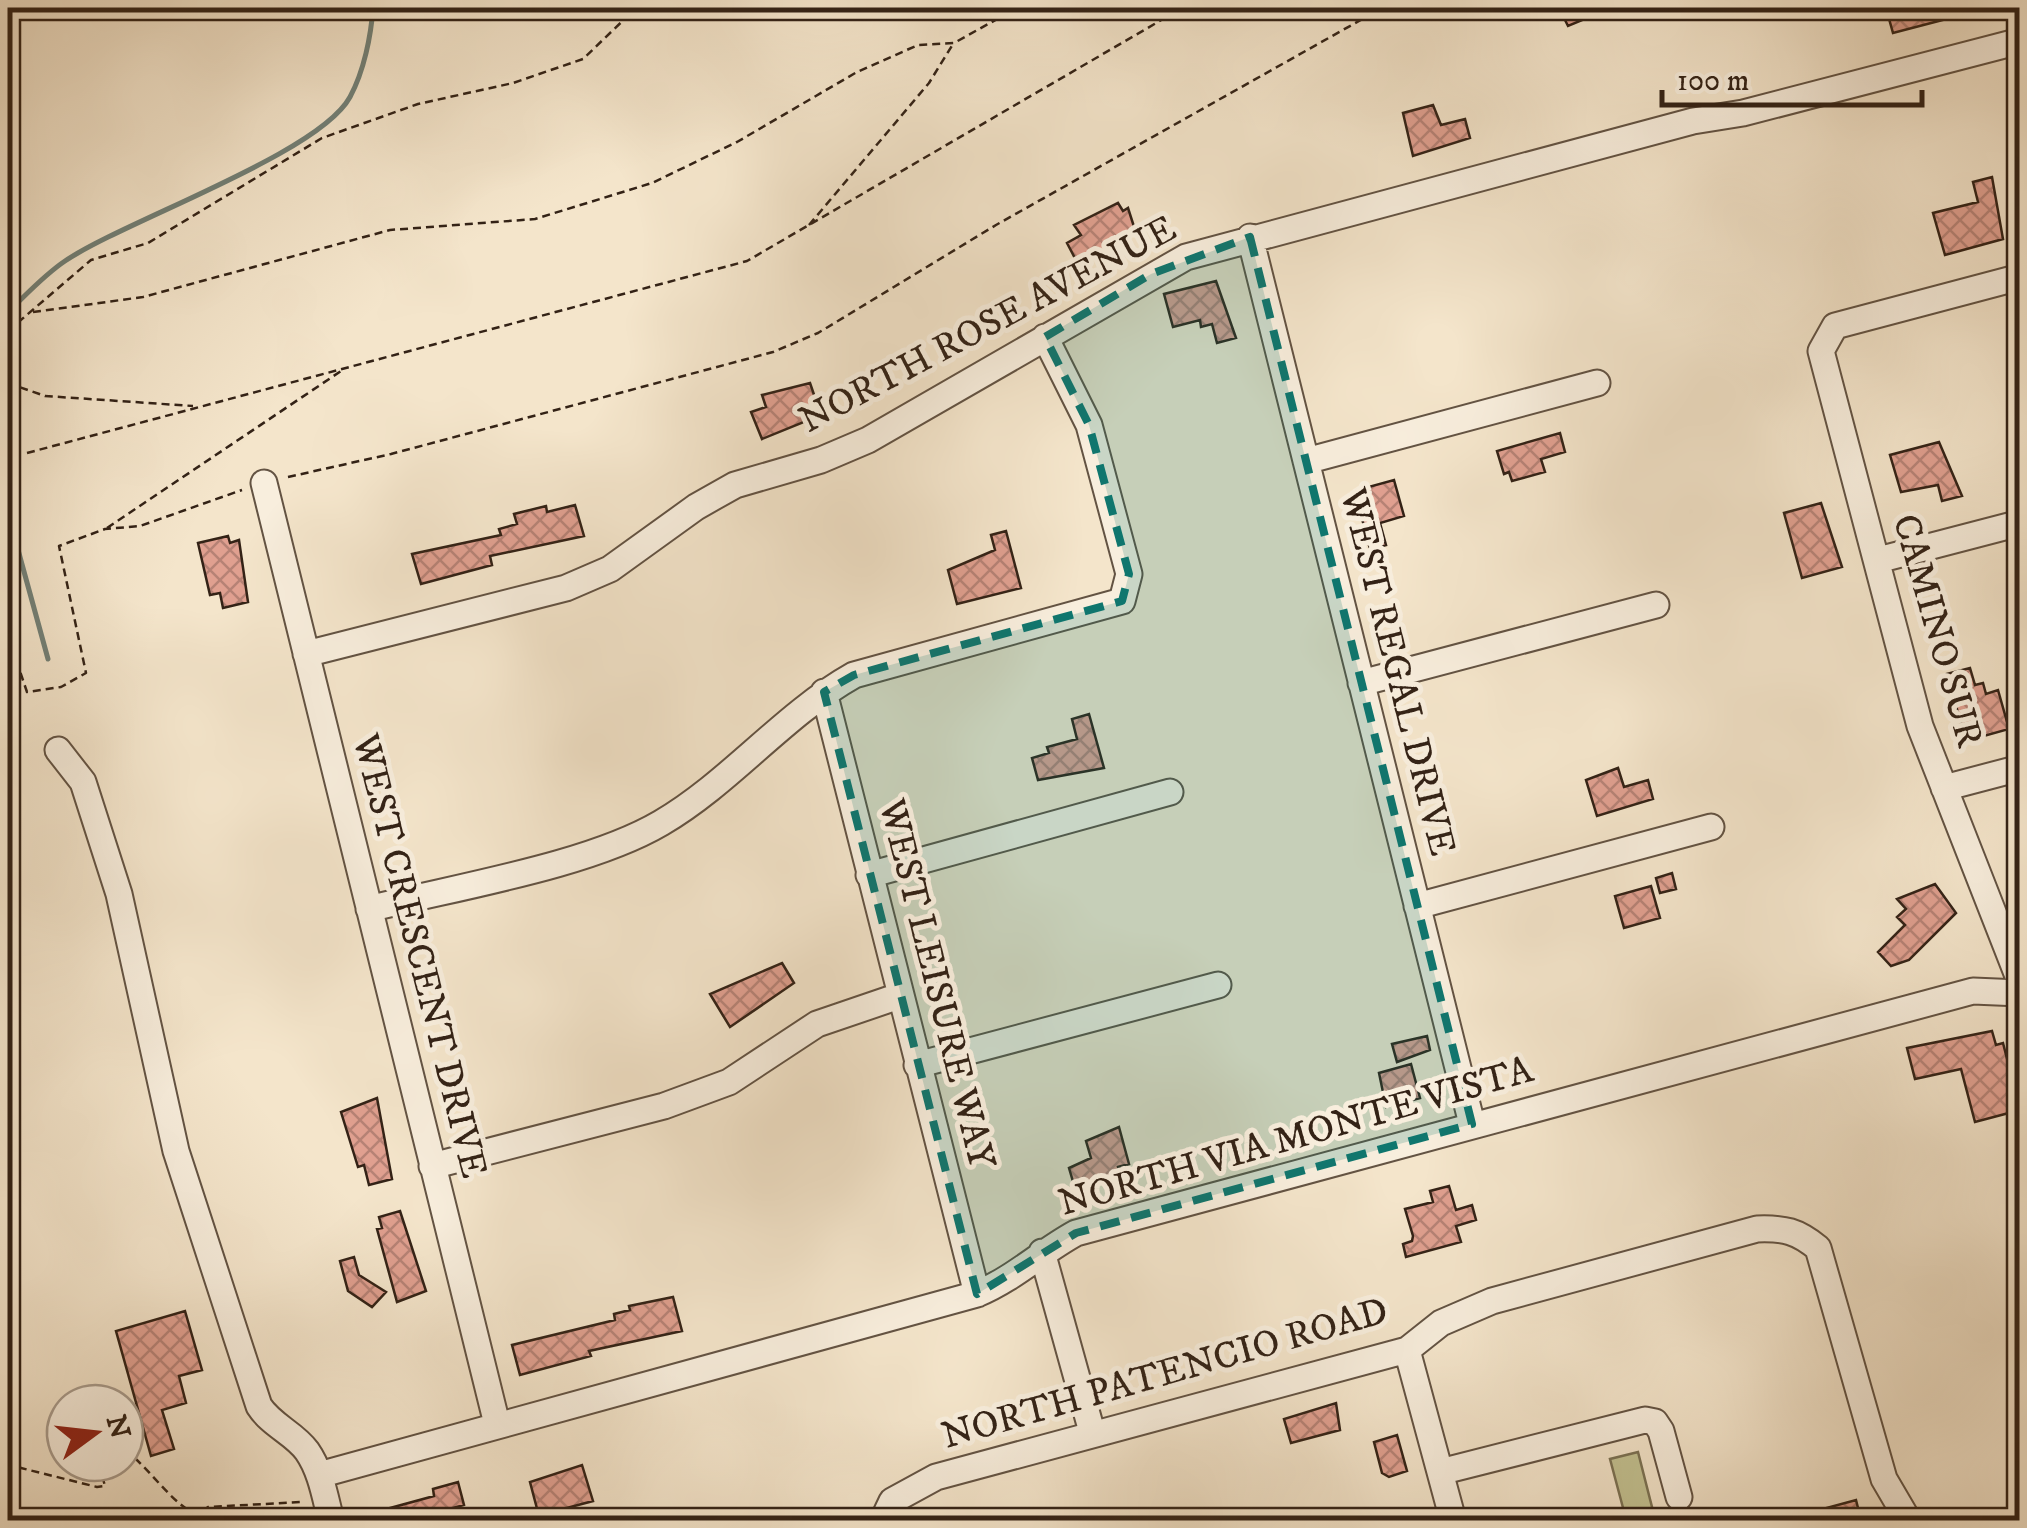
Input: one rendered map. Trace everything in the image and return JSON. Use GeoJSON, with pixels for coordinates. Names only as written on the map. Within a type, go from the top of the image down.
{"type":"FeatureCollection","features":[{"type":"Feature","properties":{"kind":"street","name":"NORTH ROSE AVENUE"},"geometry":{"type":"LineString","coordinates":[[306,654],[566,588],[595,575],[722,492],[822,460],[868,440],[1151,274],[1186,258],[1250,238],[2020,41]]}},
{"type":"Feature","properties":{"kind":"street","name":"WEST REGAL DRIVE"},"geometry":{"type":"LineString","coordinates":[[1250,238],[1472,1124]]}},
{"type":"Feature","properties":{"kind":"street","name":"CAMINO SUR"},"geometry":{"type":"LineString","coordinates":[[2020,278],[1835,326],[1822,350],[1920,726],[2020,981]]}},
{"type":"Feature","properties":{"kind":"street"},"geometry":{"type":"LineString","coordinates":[[369,909],[630,840],[696,800],[824,692],[854,674],[1122,602],[1129,574],[1089,425],[1045,337]]}},
{"type":"Feature","properties":{"kind":"street"},"geometry":{"type":"LineString","coordinates":[[1306,462],[1597,383]]}},
{"type":"Feature","properties":{"kind":"street","name":"WEST CRESCENT DRIVE"},"geometry":{"type":"LineString","coordinates":[[267,495],[496,1424]]}},
{"type":"Feature","properties":{"kind":"street"},"geometry":{"type":"LineString","coordinates":[[1878,560],[2020,522]]}},
{"type":"Feature","properties":{"kind":"street"},"geometry":{"type":"LineString","coordinates":[[1361,683],[1656,605]]}},
{"type":"Feature","properties":{"kind":"street","name":"WEST LEISURE WAY"},"geometry":{"type":"LineString","coordinates":[[824,692],[978,1294]]}},
{"type":"Feature","properties":{"kind":"street"},"geometry":{"type":"LineString","coordinates":[[58,750],[82,782],[119,894],[176,1151],[259,1406],[268,1421],[305,1448],[321,1483],[331,1520]]}},
{"type":"Feature","properties":{"kind":"street"},"geometry":{"type":"LineString","coordinates":[[1944,788],[2020,768]]}},
{"type":"Feature","properties":{"kind":"street"},"geometry":{"type":"LineString","coordinates":[[869,875],[1170,792]]}},
{"type":"Feature","properties":{"kind":"street"},"geometry":{"type":"LineString","coordinates":[[1417,906],[1711,827]]}},
{"type":"Feature","properties":{"kind":"street"},"geometry":{"type":"LineString","coordinates":[[917,1065],[1218,985]]}},
{"type":"Feature","properties":{"kind":"street","name":"NORTH VIA MONTE VISTA"},"geometry":{"type":"LineString","coordinates":[[321,1483],[496,1424],[978,1294],[1022,1271],[1042,1252],[1076,1233],[1972,991],[2020,993]]}},
{"type":"Feature","properties":{"kind":"street"},"geometry":{"type":"LineString","coordinates":[[432,1166],[664,1106],[729,1082],[817,1024],[900,996]]}},
{"type":"Feature","properties":{"kind":"street","name":"NORTH PATENCIO ROAD"},"geometry":{"type":"LineString","coordinates":[[883,1520],[892,1501],[936,1477],[1406,1350],[1441,1323],[1492,1301],[1758,1228],[1797,1231],[1818,1248],[1884,1479],[1908,1520]]}},
{"type":"Feature","properties":{"kind":"street"},"geometry":{"type":"LineString","coordinates":[[1042,1252],[1092,1432]]}},
{"type":"Feature","properties":{"kind":"street"},"geometry":{"type":"LineString","coordinates":[[1406,1350],[1453,1520]]}},
{"type":"Feature","properties":{"kind":"street"},"geometry":{"type":"LineString","coordinates":[[1440,1472],[1646,1420],[1655,1422],[1661,1431],[1679,1498]]}},
{"type":"Feature","properties":{"kind":"path"},"geometry":{"type":"LineString","coordinates":[[8,330],[91,260],[148,243],[322,138],[418,104],[513,83],[583,59],[636,8]]}},
{"type":"Feature","properties":{"kind":"path"},"geometry":{"type":"LineString","coordinates":[[33,312],[143,297],[390,230],[535,220],[652,183],[737,142],[857,72],[918,45],[954,42],[1018,8]]}},
{"type":"Feature","properties":{"kind":"path"},"geometry":{"type":"LineString","coordinates":[[27,454],[746,261],[1182,8]]}},
{"type":"Feature","properties":{"kind":"path"},"geometry":{"type":"LineString","coordinates":[[8,636],[27,692],[62,687],[86,673],[59,546],[106,530],[140,526],[267,495],[392,454],[773,352],[818,332],[1013,215],[1382,8]]}},
{"type":"Feature","properties":{"kind":"path"},"geometry":{"type":"LineString","coordinates":[[807,227],[929,83],[954,42]]}},
{"type":"Feature","properties":{"kind":"path"},"geometry":{"type":"LineString","coordinates":[[106,530],[347,367]]}},
{"type":"Feature","properties":{"kind":"path"},"geometry":{"type":"LineString","coordinates":[[8,383],[45,396],[200,406]]}},
{"type":"Feature","properties":{"kind":"path"},"geometry":{"type":"LineString","coordinates":[[8,1460],[45,1474]]}},
{"type":"Feature","properties":{"kind":"path"},"geometry":{"type":"LineString","coordinates":[[145,1466],[186,1510],[198,1515],[208,1506],[267,1501],[298,1504],[321,1483]]}},
{"type":"Feature","properties":{"kind":"path"},"geometry":{"type":"LineString","coordinates":[[81,1483],[97,1487],[105,1486],[104,1483]]}},
{"type":"Feature","properties":{"kind":"highlighted area"},"geometry":{"type":"Polygon","coordinates":[[[1250,237],[1472,1124],[1076,1233],[977,1294],[824,692],[854,675],[1122,601],[1129,574],[1089,425],[1045,337],[1151,274],[1250,237]]]}},
{"type":"Feature","properties":{"kind":"shaded area"},"geometry":{"type":"Polygon","coordinates":[[[1638,1452],[1653,1511],[1626,1519],[1610,1459],[1638,1452]]]}},
{"type":"Feature","properties":{"kind":"building"},"geometry":{"type":"Polygon","coordinates":[[[1559,8],[1611,8],[1568,26],[1559,8]]]}},
{"type":"Feature","properties":{"kind":"building"},"geometry":{"type":"Polygon","coordinates":[[[1886,8],[1972,8],[1973,12],[1893,33],[1886,8]]]}},
{"type":"Feature","properties":{"kind":"building"},"geometry":{"type":"Polygon","coordinates":[[[1433,105],[1441,125],[1465,119],[1470,138],[1413,156],[1403,113],[1433,105]]]}},
{"type":"Feature","properties":{"kind":"building"},"geometry":{"type":"Polygon","coordinates":[[[1992,177],[2003,239],[1945,255],[1933,213],[1978,202],[1973,182],[1992,177]]]}},
{"type":"Feature","properties":{"kind":"building"},"geometry":{"type":"Polygon","coordinates":[[[1118,203],[1123,211],[1128,208],[1136,233],[1078,264],[1067,243],[1081,235],[1074,225],[1118,203]]]}},
{"type":"Feature","properties":{"kind":"building"},"geometry":{"type":"Polygon","coordinates":[[[1216,281],[1236,338],[1217,343],[1212,324],[1201,327],[1200,320],[1173,327],[1164,294],[1216,281]]]}},
{"type":"Feature","properties":{"kind":"building"},"geometry":{"type":"Polygon","coordinates":[[[810,383],[821,415],[762,439],[751,412],[766,407],[762,395],[810,383]]]}},
{"type":"Feature","properties":{"kind":"building"},"geometry":{"type":"Polygon","coordinates":[[[1560,433],[1565,452],[1541,459],[1545,472],[1512,481],[1509,472],[1504,474],[1497,451],[1560,433]]]}},
{"type":"Feature","properties":{"kind":"building"},"geometry":{"type":"Polygon","coordinates":[[[1939,442],[1962,496],[1942,501],[1938,485],[1901,492],[1890,455],[1939,442]]]}},
{"type":"Feature","properties":{"kind":"building"},"geometry":{"type":"Polygon","coordinates":[[[1394,480],[1404,516],[1380,523],[1386,545],[1370,549],[1360,511],[1367,510],[1361,489],[1394,480]]]}},
{"type":"Feature","properties":{"kind":"building"},"geometry":{"type":"Polygon","coordinates":[[[1821,503],[1842,567],[1802,578],[1784,513],[1821,503]]]}},
{"type":"Feature","properties":{"kind":"building"},"geometry":{"type":"Polygon","coordinates":[[[575,505],[584,536],[490,556],[492,565],[421,584],[412,554],[501,535],[499,529],[517,524],[514,514],[546,506],[547,512],[575,505]]]}},
{"type":"Feature","properties":{"kind":"building"},"geometry":{"type":"Polygon","coordinates":[[[1006,531],[1021,588],[957,604],[948,570],[995,550],[991,535],[1006,531]]]}},
{"type":"Feature","properties":{"kind":"building"},"geometry":{"type":"Polygon","coordinates":[[[228,536],[230,543],[239,540],[248,602],[223,608],[220,593],[210,595],[198,543],[228,536]]]}},
{"type":"Feature","properties":{"kind":"building"},"geometry":{"type":"Polygon","coordinates":[[[1970,668],[1975,685],[1983,683],[1986,694],[1998,690],[2009,729],[1966,741],[1947,674],[1970,668]]]}},
{"type":"Feature","properties":{"kind":"building"},"geometry":{"type":"Polygon","coordinates":[[[1089,714],[1104,768],[1038,780],[1032,758],[1049,753],[1047,747],[1077,739],[1072,719],[1089,714]]]}},
{"type":"Feature","properties":{"kind":"building"},"geometry":{"type":"Polygon","coordinates":[[[1618,768],[1624,787],[1648,780],[1653,799],[1597,816],[1586,780],[1618,768]]]}},
{"type":"Feature","properties":{"kind":"building"},"geometry":{"type":"Polygon","coordinates":[[[1672,873],[1676,889],[1660,893],[1656,878],[1672,873]]]}},
{"type":"Feature","properties":{"kind":"building"},"geometry":{"type":"Polygon","coordinates":[[[1935,884],[1956,913],[1909,960],[1891,966],[1878,952],[1905,925],[1897,917],[1906,909],[1897,899],[1935,884]]]}},
{"type":"Feature","properties":{"kind":"building"},"geometry":{"type":"Polygon","coordinates":[[[1651,886],[1660,918],[1624,928],[1615,896],[1651,886]]]}},
{"type":"Feature","properties":{"kind":"building"},"geometry":{"type":"Polygon","coordinates":[[[782,963],[794,983],[730,1027],[710,994],[782,963]]]}},
{"type":"Feature","properties":{"kind":"building"},"geometry":{"type":"Polygon","coordinates":[[[1992,1031],[1996,1045],[2003,1043],[2020,1110],[1975,1122],[1961,1069],[1915,1079],[1907,1048],[1992,1031]]]}},
{"type":"Feature","properties":{"kind":"building"},"geometry":{"type":"Polygon","coordinates":[[[1427,1036],[1430,1050],[1397,1062],[1392,1044],[1427,1036]]]}},
{"type":"Feature","properties":{"kind":"building"},"geometry":{"type":"Polygon","coordinates":[[[1411,1064],[1420,1098],[1386,1107],[1379,1073],[1411,1064]]]}},
{"type":"Feature","properties":{"kind":"building"},"geometry":{"type":"Polygon","coordinates":[[[377,1098],[392,1179],[369,1185],[364,1165],[358,1167],[341,1112],[377,1098]]]}},
{"type":"Feature","properties":{"kind":"building"},"geometry":{"type":"Polygon","coordinates":[[[1119,1127],[1129,1164],[1118,1167],[1120,1175],[1074,1185],[1069,1168],[1091,1158],[1086,1141],[1119,1127]]]}},
{"type":"Feature","properties":{"kind":"building"},"geometry":{"type":"Polygon","coordinates":[[[1449,1186],[1456,1210],[1472,1205],[1476,1220],[1456,1226],[1461,1242],[1406,1257],[1403,1244],[1412,1241],[1413,1236],[1405,1209],[1433,1202],[1430,1191],[1449,1186]]]}},
{"type":"Feature","properties":{"kind":"building"},"geometry":{"type":"Polygon","coordinates":[[[400,1211],[426,1291],[397,1302],[377,1229],[382,1228],[379,1217],[400,1211]]]}},
{"type":"Feature","properties":{"kind":"building"},"geometry":{"type":"Polygon","coordinates":[[[354,1257],[359,1275],[386,1292],[372,1307],[348,1291],[340,1261],[354,1257]]]}},
{"type":"Feature","properties":{"kind":"building"},"geometry":{"type":"Polygon","coordinates":[[[673,1297],[682,1331],[589,1351],[591,1356],[520,1375],[512,1345],[615,1320],[614,1314],[630,1310],[629,1306],[673,1297]]]}},
{"type":"Feature","properties":{"kind":"building"},"geometry":{"type":"Polygon","coordinates":[[[185,1311],[202,1370],[179,1376],[186,1403],[162,1410],[174,1449],[151,1456],[145,1435],[145,1383],[131,1383],[116,1331],[185,1311]]]}},
{"type":"Feature","properties":{"kind":"building"},"geometry":{"type":"Polygon","coordinates":[[[1336,1403],[1340,1430],[1291,1443],[1284,1419],[1336,1403]]]}},
{"type":"Feature","properties":{"kind":"building"},"geometry":{"type":"Polygon","coordinates":[[[1397,1435],[1407,1471],[1389,1477],[1382,1473],[1374,1442],[1397,1435]]]}},
{"type":"Feature","properties":{"kind":"building"},"geometry":{"type":"Polygon","coordinates":[[[582,1465],[593,1501],[555,1511],[558,1520],[540,1520],[530,1482],[582,1465]]]}},
{"type":"Feature","properties":{"kind":"building"},"geometry":{"type":"Polygon","coordinates":[[[458,1482],[464,1505],[439,1512],[441,1520],[362,1520],[361,1516],[434,1496],[433,1489],[458,1482]]]}},
{"type":"Feature","properties":{"kind":"building"},"geometry":{"type":"Polygon","coordinates":[[[1856,1500],[1861,1520],[1797,1520],[1797,1516],[1856,1500]]]}},
{"type":"Feature","properties":{"kind":"waterway"},"geometry":{"type":"LineString","coordinates":[[8,312],[65,261],[262,163],[331,119],[350,97],[359,76],[373,8]]}},
{"type":"Feature","properties":{"kind":"waterway"},"geometry":{"type":"LineString","coordinates":[[9,517],[48,659]]}}]}
